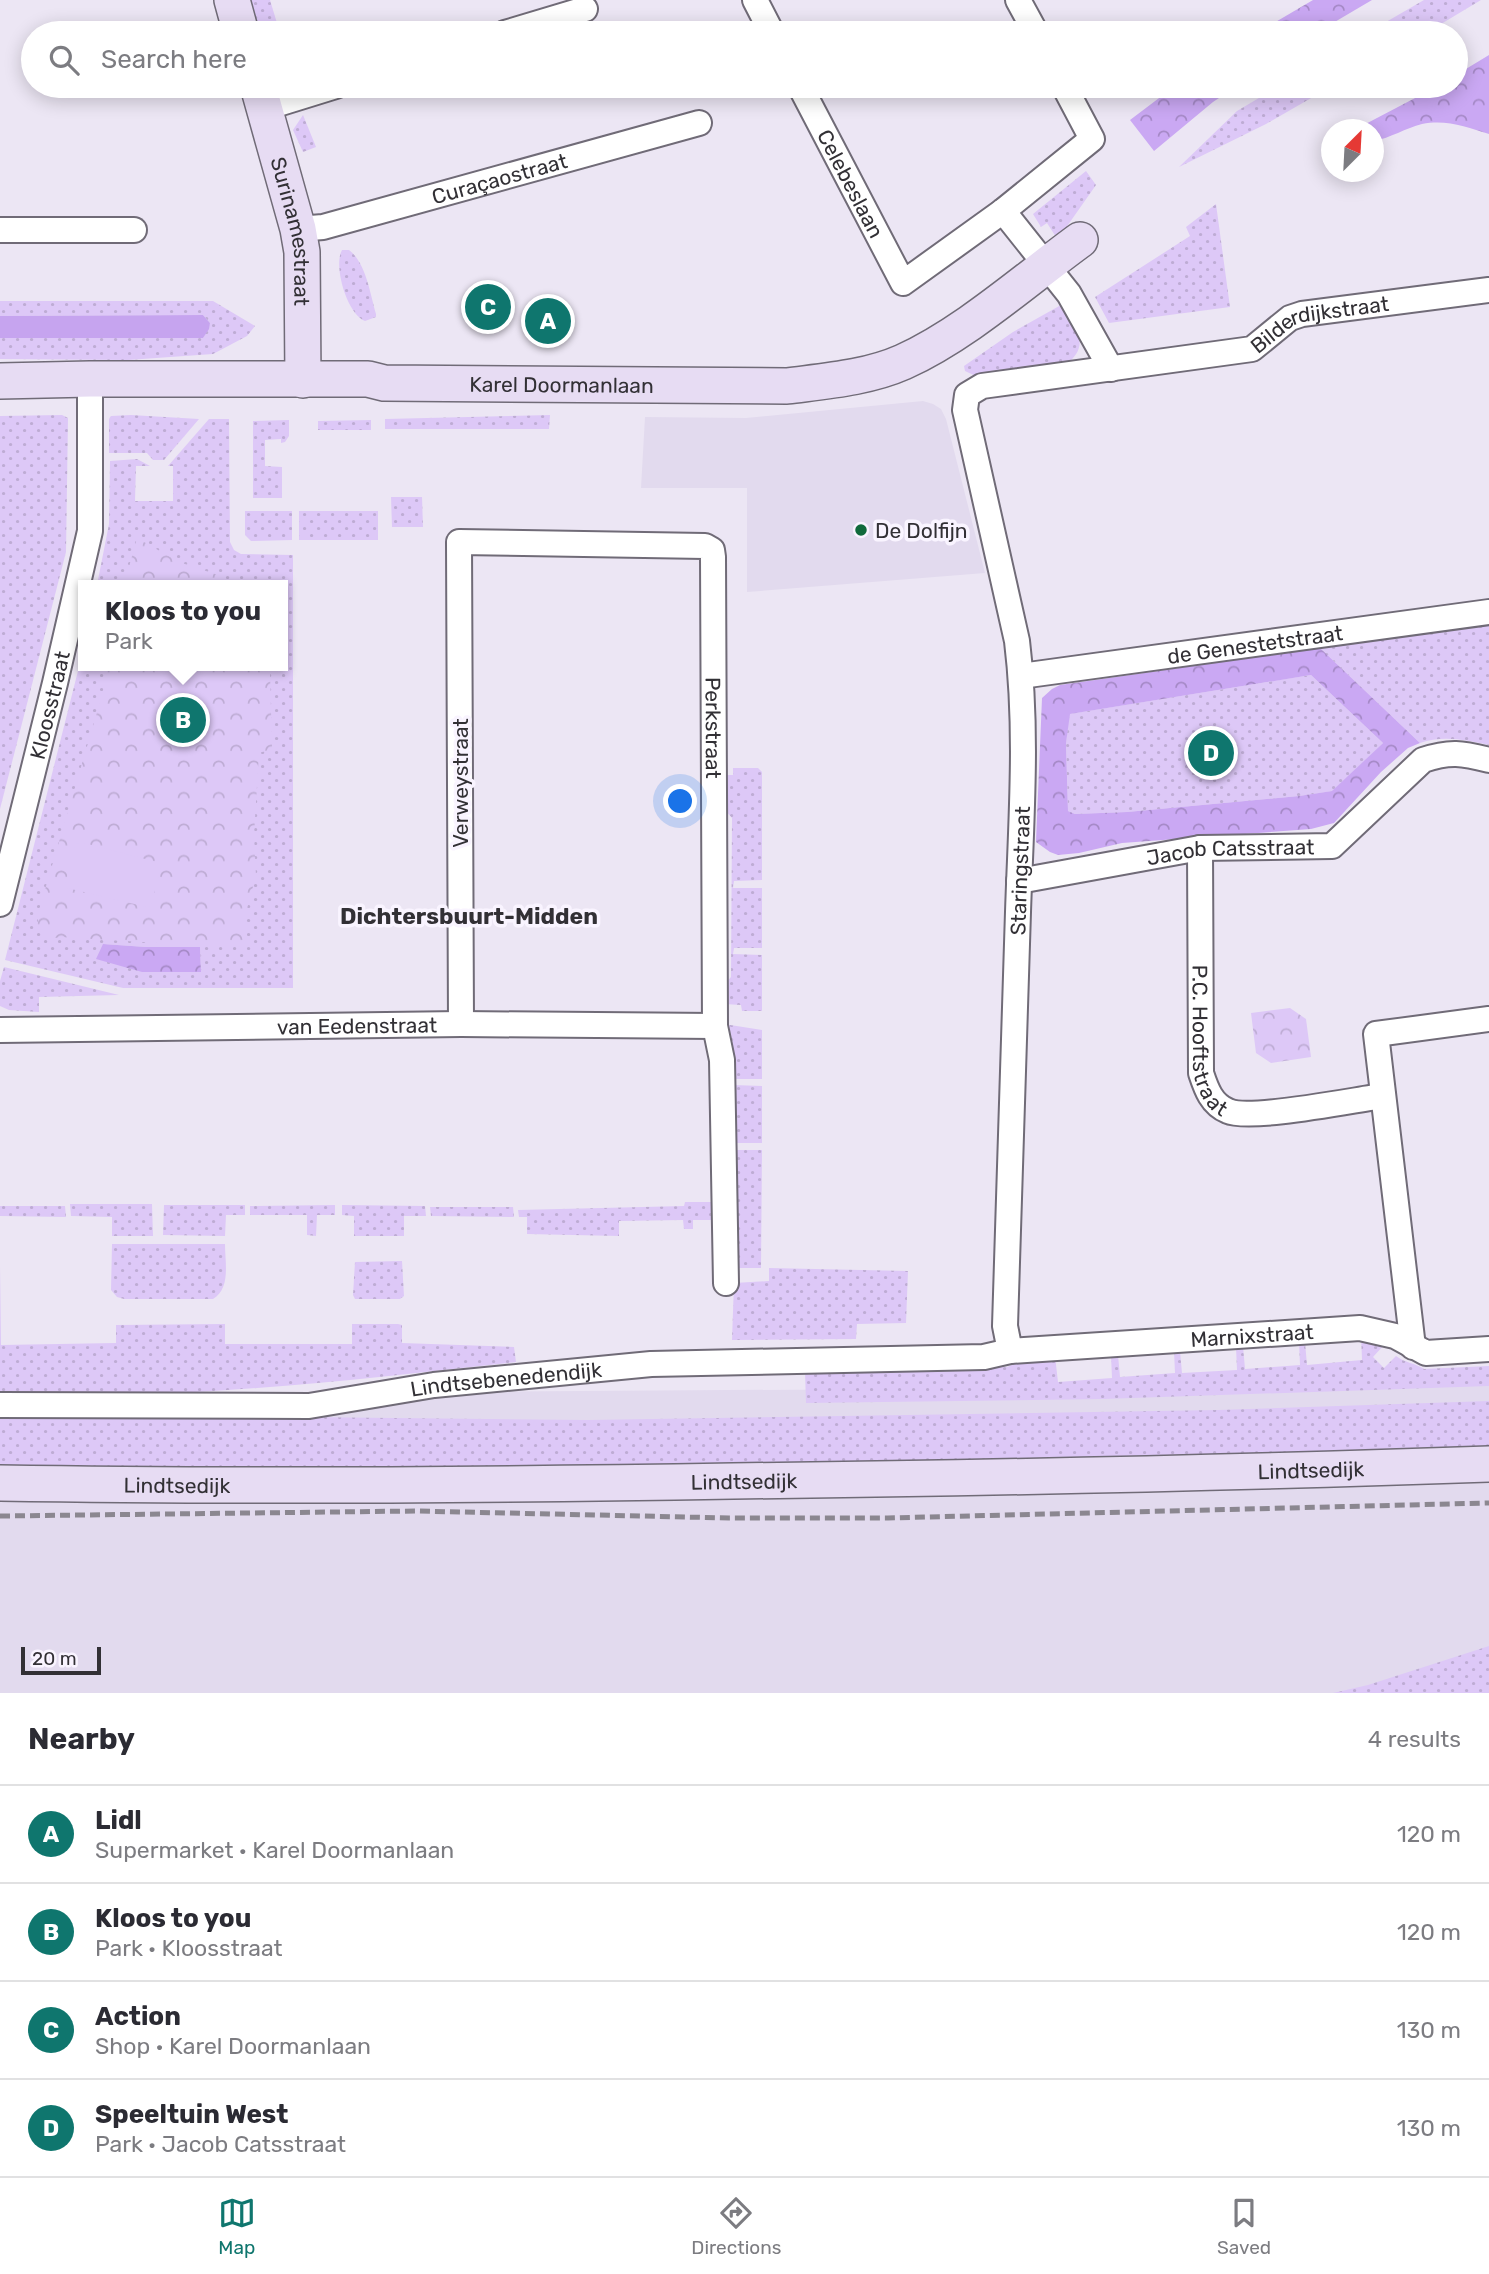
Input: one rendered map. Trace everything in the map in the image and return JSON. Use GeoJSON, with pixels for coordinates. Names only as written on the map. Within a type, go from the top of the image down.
{"type":"FeatureCollection","features":[{"type":"Feature","properties":{"kind":"main road"},"geometry":{"type":"LineString","coordinates":[[232,0],[238,21]]}},
{"type":"Feature","properties":{"kind":"main road","name":"Surinamestraat"},"geometry":{"type":"LineString","coordinates":[[261,98],[302,252],[303,380]]}},
{"type":"Feature","properties":{"kind":"main road","name":"Karel Doormanlaan"},"geometry":{"type":"LineString","coordinates":[[0,381],[368,379],[410,384],[787,386],[836,380],[901,363],[937,344],[1080,240]]}},
{"type":"Feature","properties":{"kind":"main road","name":"Lindtsedijk"},"geometry":{"type":"LineString","coordinates":[[0,1483],[164,1486],[522,1484],[1030,1477],[1489,1464]]}},
{"type":"Feature","properties":{"kind":"street"},"geometry":{"type":"LineString","coordinates":[[755,0],[766,21]]}},
{"type":"Feature","properties":{"kind":"street"},"geometry":{"type":"LineString","coordinates":[[1018,0],[1029,21]]}},
{"type":"Feature","properties":{"kind":"street"},"geometry":{"type":"LineString","coordinates":[[545,21],[585,9]]}},
{"type":"Feature","properties":{"kind":"street","name":"Celebeslaan"},"geometry":{"type":"LineString","coordinates":[[806,98],[903,283],[1003,211]]}},
{"type":"Feature","properties":{"kind":"street"},"geometry":{"type":"LineString","coordinates":[[1070,98],[1092,139],[1003,211],[1069,293],[1111,369]]}},
{"type":"Feature","properties":{"kind":"street","name":"Curaçaostraat"},"geometry":{"type":"LineString","coordinates":[[298,229],[342,222],[699,122]]}},
{"type":"Feature","properties":{"kind":"street"},"geometry":{"type":"LineString","coordinates":[[0,230],[134,230]]}},
{"type":"Feature","properties":{"kind":"street","name":"Bilderdijkstraat"},"geometry":{"type":"LineString","coordinates":[[967,395],[982,386],[1252,349],[1290,318],[1303,314],[1489,290]]}},
{"type":"Feature","properties":{"kind":"street","name":"Kloosstraat"},"geometry":{"type":"LineString","coordinates":[[79,580],[90,531],[90,379]]}},
{"type":"Feature","properties":{"kind":"street","name":"Staringstraat"},"geometry":{"type":"LineString","coordinates":[[967,395],[965,410],[1017,641],[1021,676],[1025,787],[1019,881],[1005,1326],[1010,1351]]}},
{"type":"Feature","properties":{"kind":"street","name":"Verweystraat"},"geometry":{"type":"LineString","coordinates":[[459,542],[461,1024]]}},
{"type":"Feature","properties":{"kind":"street","name":"Perkstraat"},"geometry":{"type":"LineString","coordinates":[[459,542],[705,546],[712,550],[715,1026],[722,1060],[726,1283]]}},
{"type":"Feature","properties":{"kind":"street","name":"Kloosstraat"},"geometry":{"type":"LineString","coordinates":[[0,904],[78,583]]}},
{"type":"Feature","properties":{"kind":"street","name":"de Genestetstraat"},"geometry":{"type":"LineString","coordinates":[[1021,676],[1489,612]]}},
{"type":"Feature","properties":{"kind":"street","name":"Jacob Catsstraat"},"geometry":{"type":"LineString","coordinates":[[1019,881],[1200,848],[1332,846],[1423,760],[1442,753],[1466,754],[1489,760]]}},
{"type":"Feature","properties":{"kind":"street","name":"P.C. Hooftstraat"},"geometry":{"type":"LineString","coordinates":[[1200,848],[1201,1073],[1209,1096],[1227,1111],[1250,1115],[1383,1096]]}},
{"type":"Feature","properties":{"kind":"street"},"geometry":{"type":"LineString","coordinates":[[1413,1347],[1376,1034],[1489,1019]]}},
{"type":"Feature","properties":{"kind":"street","name":"van Eedenstraat"},"geometry":{"type":"LineString","coordinates":[[0,1030],[461,1024],[715,1026]]}},
{"type":"Feature","properties":{"kind":"street","name":"Marnixstraat"},"geometry":{"type":"LineString","coordinates":[[1010,1351],[1360,1328],[1395,1336],[1426,1353],[1489,1349]]}},
{"type":"Feature","properties":{"kind":"street","name":"Lindtsebenedendijk"},"geometry":{"type":"LineString","coordinates":[[0,1405],[309,1406],[434,1385],[651,1364],[984,1357],[1010,1351]]}},
{"type":"Feature","properties":{"kind":"shaded area"},"geometry":{"type":"Polygon","coordinates":[[[203,315],[210,323],[203,338],[0,338],[0,316],[203,315]]]}},
{"type":"Feature","properties":{"kind":"shaded area","name":"De Dolfijn"},"geometry":{"type":"Polygon","coordinates":[[[923,401],[941,409],[946,419],[985,573],[747,592],[747,488],[641,488],[645,417],[746,418],[923,401]]]}},
{"type":"Feature","properties":{"kind":"shaded area"},"geometry":{"type":"Polygon","coordinates":[[[1489,1385],[1489,1693],[0,1693],[0,1395],[1489,1385]]]}},
{"type":"Feature","properties":{"kind":"green space"},"geometry":{"type":"Polygon","coordinates":[[[250,0],[270,0],[276,21],[256,21],[250,0]]]}},
{"type":"Feature","properties":{"kind":"green space"},"geometry":{"type":"Polygon","coordinates":[[[1313,0],[1372,0],[1336,21],[1277,21],[1313,0]]]}},
{"type":"Feature","properties":{"kind":"green space"},"geometry":{"type":"Polygon","coordinates":[[[1424,0],[1481,0],[1446,21],[1388,21],[1424,0]]]}},
{"type":"Feature","properties":{"kind":"green space"},"geometry":{"type":"Polygon","coordinates":[[[1489,55],[1489,134],[1440,122],[1416,126],[1384,138],[1384,119],[1375,119],[1415,98],[1468,98],[1468,68],[1489,55]]]}},
{"type":"Feature","properties":{"kind":"green space"},"geometry":{"type":"Polygon","coordinates":[[[1159,98],[1219,98],[1154,151],[1130,120],[1159,98]]]}},
{"type":"Feature","properties":{"kind":"green space"},"geometry":{"type":"Polygon","coordinates":[[[1259,98],[1311,98],[1266,124],[1179,167],[1237,111],[1259,98]]]}},
{"type":"Feature","properties":{"kind":"green space"},"geometry":{"type":"Polygon","coordinates":[[[303,115],[316,147],[303,152],[293,130],[303,115]]]}},
{"type":"Feature","properties":{"kind":"green space"},"geometry":{"type":"Polygon","coordinates":[[[1086,171],[1096,185],[1063,232],[1056,237],[1047,223],[1041,227],[1033,214],[1086,171]]]}},
{"type":"Feature","properties":{"kind":"green space"},"geometry":{"type":"Polygon","coordinates":[[[1216,204],[1230,307],[1109,323],[1095,297],[1190,236],[1186,227],[1216,204]]]}},
{"type":"Feature","properties":{"kind":"green space"},"geometry":{"type":"Polygon","coordinates":[[[342,250],[349,250],[360,263],[367,279],[376,317],[365,321],[358,317],[347,300],[339,267],[342,250]]]}},
{"type":"Feature","properties":{"kind":"green space"},"geometry":{"type":"Polygon","coordinates":[[[0,301],[213,301],[255,326],[247,336],[213,354],[128,360],[0,359],[0,338],[203,338],[210,323],[203,315],[0,316],[0,301]]]}},
{"type":"Feature","properties":{"kind":"green space"},"geometry":{"type":"Polygon","coordinates":[[[1061,305],[1075,326],[1080,340],[1076,354],[1070,361],[992,371],[980,378],[965,371],[964,366],[1013,332],[1061,305]]]}},
{"type":"Feature","properties":{"kind":"green space"},"geometry":{"type":"Polygon","coordinates":[[[62,415],[68,418],[66,552],[0,809],[0,416],[62,415]]]}},
{"type":"Feature","properties":{"kind":"green space"},"geometry":{"type":"Polygon","coordinates":[[[550,415],[549,429],[385,429],[385,419],[550,415]]]}},
{"type":"Feature","properties":{"kind":"green space"},"geometry":{"type":"Polygon","coordinates":[[[111,416],[199,419],[164,460],[153,460],[147,453],[109,453],[109,419],[111,416]]]}},
{"type":"Feature","properties":{"kind":"green space"},"geometry":{"type":"Polygon","coordinates":[[[209,419],[229,419],[230,542],[234,550],[241,554],[293,555],[293,988],[123,988],[5,960],[78,671],[288,671],[288,580],[98,580],[109,524],[110,461],[137,459],[150,466],[136,466],[135,501],[173,501],[173,466],[168,466],[209,419]],[[103,944],[201,972],[200,947],[146,947],[103,944]]]}},
{"type":"Feature","properties":{"kind":"green space"},"geometry":{"type":"Polygon","coordinates":[[[289,420],[289,436],[285,442],[281,443],[281,439],[265,440],[265,466],[282,467],[282,498],[253,498],[253,421],[289,420]]]}},
{"type":"Feature","properties":{"kind":"green space"},"geometry":{"type":"Polygon","coordinates":[[[371,420],[371,430],[318,430],[318,421],[371,420]]]}},
{"type":"Feature","properties":{"kind":"green space"},"geometry":{"type":"Polygon","coordinates":[[[391,497],[422,497],[423,527],[392,527],[391,497]]]}},
{"type":"Feature","properties":{"kind":"green space"},"geometry":{"type":"Polygon","coordinates":[[[245,511],[292,511],[292,540],[251,541],[245,535],[245,511]]]}},
{"type":"Feature","properties":{"kind":"green space"},"geometry":{"type":"Polygon","coordinates":[[[299,511],[378,511],[378,540],[299,540],[299,511]]]}},
{"type":"Feature","properties":{"kind":"green space"},"geometry":{"type":"Polygon","coordinates":[[[137,538],[179,562],[221,576],[221,580],[125,580],[137,538]]]}},
{"type":"Feature","properties":{"kind":"green space"},"geometry":{"type":"Polygon","coordinates":[[[1489,624],[1489,745],[1446,739],[1420,743],[1320,648],[1489,624]]]}},
{"type":"Feature","properties":{"kind":"green space"},"geometry":{"type":"Polygon","coordinates":[[[1320,648],[1420,743],[1408,748],[1381,772],[1334,823],[1311,829],[1122,843],[1058,855],[1036,842],[1042,698],[1060,685],[1320,648]],[[1311,675],[1070,714],[1066,743],[1068,811],[1075,814],[1127,812],[1332,791],[1383,743],[1311,675]]]}},
{"type":"Feature","properties":{"kind":"green space"},"geometry":{"type":"Polygon","coordinates":[[[107,671],[270,671],[272,749],[259,753],[254,835],[256,876],[243,923],[249,942],[222,947],[61,937],[50,939],[37,929],[39,910],[107,671]]]}},
{"type":"Feature","properties":{"kind":"green space"},"geometry":{"type":"Polygon","coordinates":[[[1311,675],[1383,743],[1333,791],[1127,812],[1075,814],[1068,811],[1066,742],[1069,714],[1311,675]]]}},
{"type":"Feature","properties":{"kind":"green space"},"geometry":{"type":"Polygon","coordinates":[[[733,768],[758,768],[762,772],[762,880],[734,881],[733,888],[762,888],[762,948],[734,948],[733,954],[762,955],[762,1011],[742,1011],[741,1005],[724,1004],[724,985],[731,977],[732,818],[724,809],[725,775],[733,775],[733,768]]]}},
{"type":"Feature","properties":{"kind":"green space"},"geometry":{"type":"Polygon","coordinates":[[[80,842],[157,862],[161,867],[151,906],[67,888],[65,884],[75,845],[80,842]]]}},
{"type":"Feature","properties":{"kind":"green space"},"geometry":{"type":"Polygon","coordinates":[[[103,944],[200,947],[201,972],[142,972],[96,959],[103,944]]]}},
{"type":"Feature","properties":{"kind":"green space"},"geometry":{"type":"Polygon","coordinates":[[[4,967],[119,995],[39,997],[39,1012],[9,1010],[0,1006],[0,981],[4,967]]]}},
{"type":"Feature","properties":{"kind":"green space"},"geometry":{"type":"Polygon","coordinates":[[[1290,1008],[1306,1019],[1311,1057],[1271,1063],[1256,1053],[1251,1013],[1290,1008]]]}},
{"type":"Feature","properties":{"kind":"green space"},"geometry":{"type":"Polygon","coordinates":[[[724,1024],[762,1030],[762,1079],[733,1079],[733,1050],[725,1040],[724,1024]]]}},
{"type":"Feature","properties":{"kind":"green space"},"geometry":{"type":"Polygon","coordinates":[[[733,1085],[762,1086],[762,1143],[733,1143],[733,1085]]]}},
{"type":"Feature","properties":{"kind":"green space"},"geometry":{"type":"Polygon","coordinates":[[[733,1150],[762,1150],[761,1268],[733,1268],[733,1150]]]}},
{"type":"Feature","properties":{"kind":"green space"},"geometry":{"type":"Polygon","coordinates":[[[685,1202],[712,1202],[712,1220],[693,1220],[693,1229],[684,1229],[683,1220],[619,1221],[619,1236],[527,1234],[527,1217],[519,1217],[518,1210],[684,1206],[685,1202]]]}},
{"type":"Feature","properties":{"kind":"green space"},"geometry":{"type":"Polygon","coordinates":[[[70,1204],[152,1204],[153,1236],[112,1236],[112,1217],[71,1216],[70,1204]]]}},
{"type":"Feature","properties":{"kind":"green space"},"geometry":{"type":"Polygon","coordinates":[[[164,1205],[245,1205],[245,1215],[226,1215],[225,1236],[163,1235],[164,1205]]]}},
{"type":"Feature","properties":{"kind":"green space"},"geometry":{"type":"Polygon","coordinates":[[[335,1205],[335,1215],[317,1215],[316,1236],[307,1235],[307,1215],[250,1215],[250,1206],[335,1205]]]}},
{"type":"Feature","properties":{"kind":"green space"},"geometry":{"type":"Polygon","coordinates":[[[342,1205],[425,1206],[426,1216],[404,1216],[404,1236],[354,1236],[354,1216],[342,1215],[342,1205]]]}},
{"type":"Feature","properties":{"kind":"green space"},"geometry":{"type":"Polygon","coordinates":[[[0,1206],[65,1206],[66,1217],[0,1216],[0,1206]]]}},
{"type":"Feature","properties":{"kind":"green space"},"geometry":{"type":"Polygon","coordinates":[[[430,1207],[513,1207],[514,1217],[431,1216],[430,1207]]]}},
{"type":"Feature","properties":{"kind":"green space"},"geometry":{"type":"Polygon","coordinates":[[[112,1244],[225,1244],[225,1282],[213,1299],[117,1297],[111,1290],[112,1244]]]}},
{"type":"Feature","properties":{"kind":"green space"},"geometry":{"type":"Polygon","coordinates":[[[402,1261],[404,1296],[400,1299],[355,1299],[355,1262],[402,1261]]]}},
{"type":"Feature","properties":{"kind":"green space"},"geometry":{"type":"Polygon","coordinates":[[[0,1265],[1,1345],[116,1343],[116,1325],[225,1324],[225,1344],[352,1344],[352,1324],[398,1324],[402,1325],[402,1343],[514,1347],[516,1362],[327,1382],[186,1393],[0,1391],[0,1265]]]}},
{"type":"Feature","properties":{"kind":"green space"},"geometry":{"type":"Polygon","coordinates":[[[769,1268],[908,1271],[906,1323],[857,1324],[856,1339],[732,1340],[734,1283],[769,1281],[769,1268]]]}},
{"type":"Feature","properties":{"kind":"green space"},"geometry":{"type":"Polygon","coordinates":[[[1361,1335],[1384,1345],[1373,1357],[1384,1368],[1396,1356],[1424,1369],[1489,1366],[1489,1386],[1103,1399],[806,1403],[805,1371],[1007,1367],[1023,1360],[1055,1356],[1058,1382],[1112,1378],[1111,1356],[1118,1355],[1120,1377],[1175,1373],[1174,1351],[1180,1351],[1182,1373],[1237,1370],[1236,1347],[1243,1346],[1245,1369],[1300,1365],[1299,1342],[1305,1342],[1307,1365],[1362,1360],[1361,1335]]]}},
{"type":"Feature","properties":{"kind":"green space"},"geometry":{"type":"Polygon","coordinates":[[[1489,1401],[1489,1449],[824,1475],[0,1469],[0,1414],[588,1420],[1218,1410],[1489,1401]]]}},
{"type":"Feature","properties":{"kind":"green space"},"geometry":{"type":"Polygon","coordinates":[[[1489,1646],[1489,1693],[1333,1693],[1368,1685],[1489,1646]]]}},
{"type":"Feature","properties":{"kind":"railway"},"geometry":{"type":"LineString","coordinates":[[0,1516],[416,1511],[729,1518],[888,1518],[1489,1503]]}},
{"type":"Feature","properties":{"kind":"place","name":"Action"},"geometry":{"type":"Point","coordinates":[488,307]}},
{"type":"Feature","properties":{"kind":"place","name":"Lidl"},"geometry":{"type":"Point","coordinates":[548,321]}},
{"type":"Feature","properties":{"kind":"place","name":"De Dolfijn"},"geometry":{"type":"Point","coordinates":[861,530]}},
{"type":"Feature","properties":{"kind":"place","name":"Kloos to you"},"geometry":{"type":"Point","coordinates":[183,720]}},
{"type":"Feature","properties":{"kind":"place","name":"Speeltuin West"},"geometry":{"type":"Point","coordinates":[1211,753]}},
{"type":"Feature","properties":{"kind":"district","name":"Dichtersbuurt-Midden"},"geometry":{"type":"Point","coordinates":[469,916]}}]}
